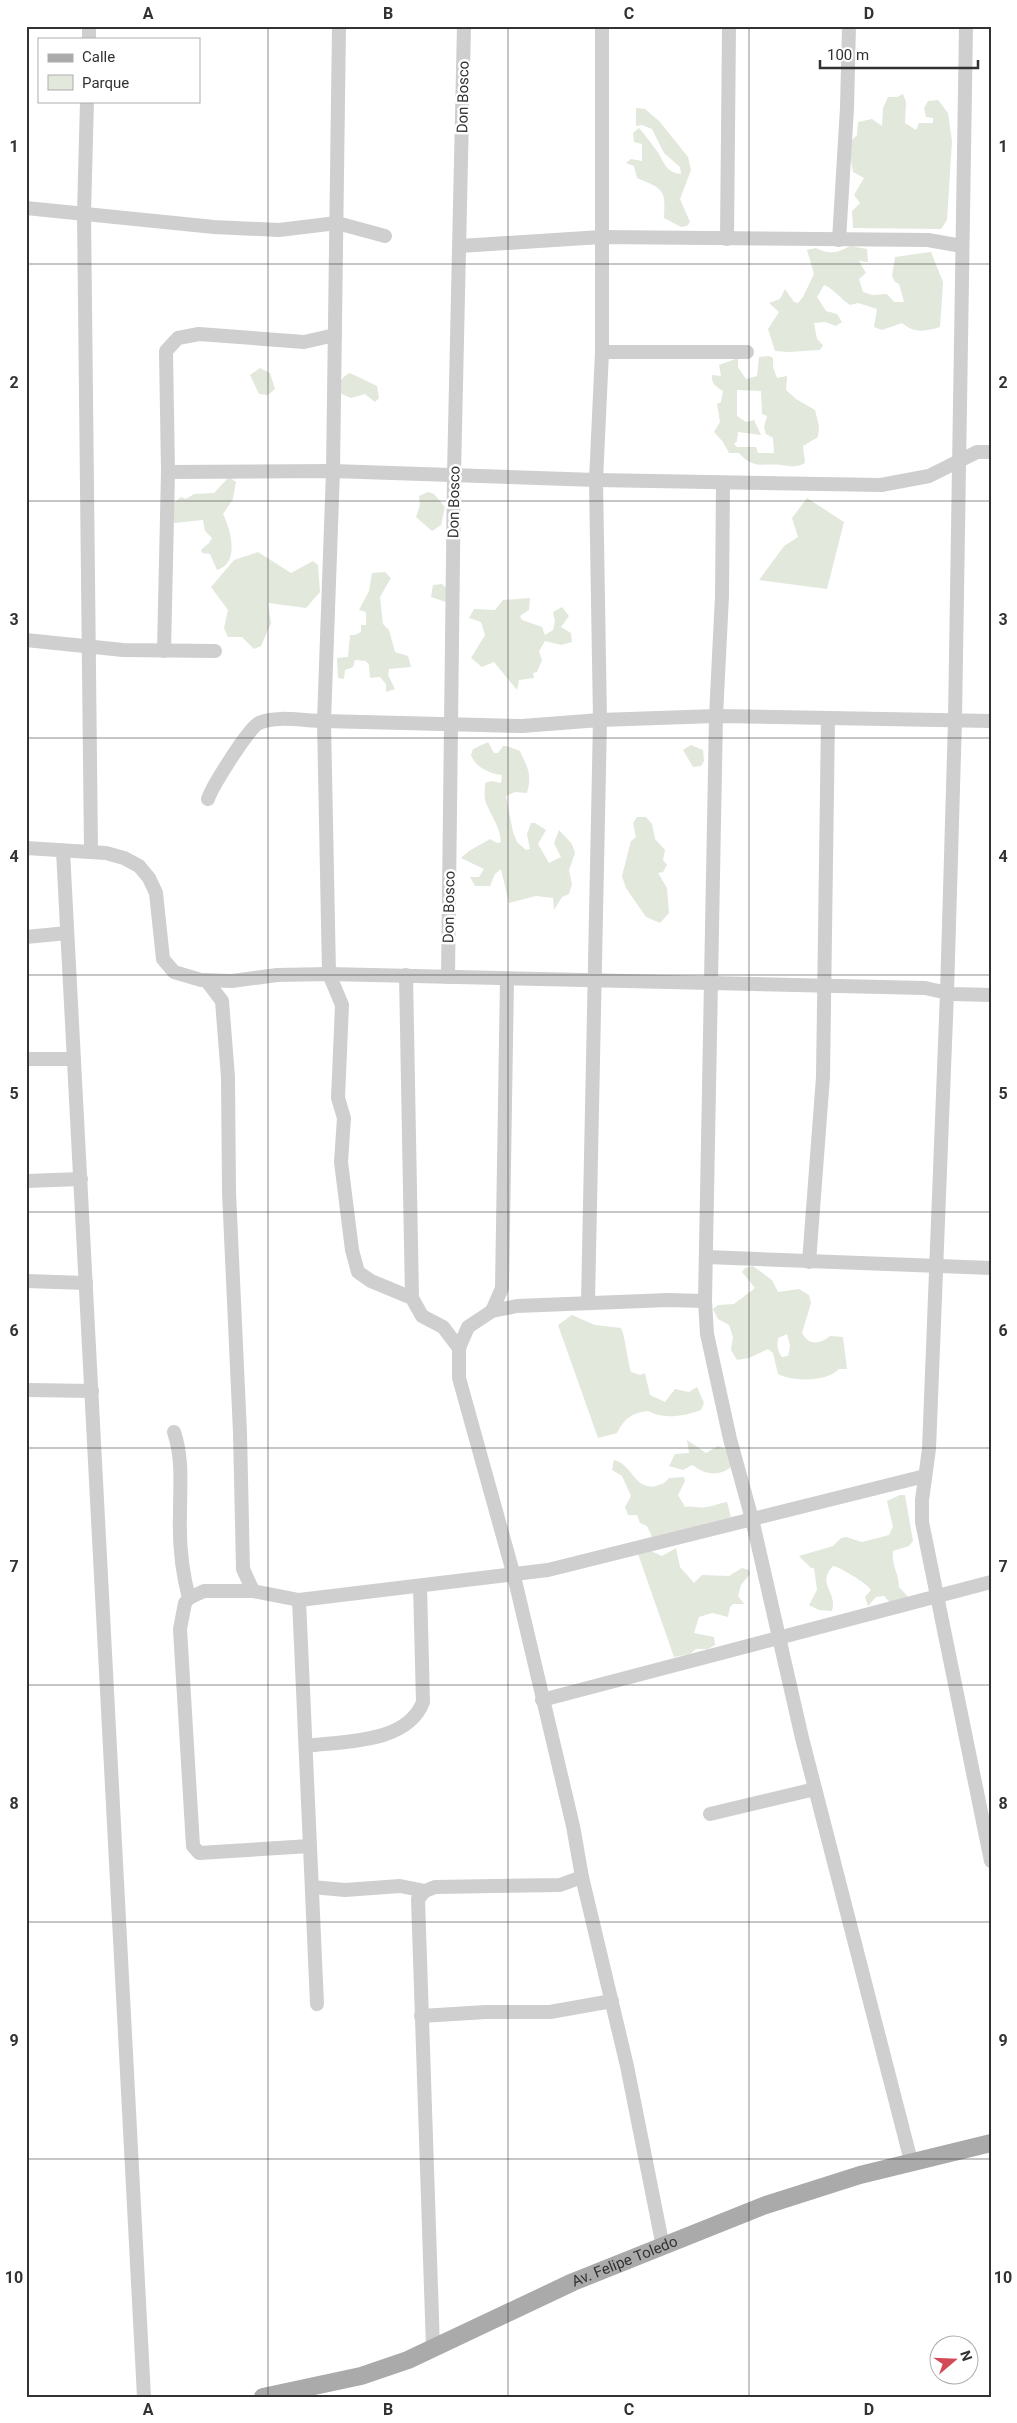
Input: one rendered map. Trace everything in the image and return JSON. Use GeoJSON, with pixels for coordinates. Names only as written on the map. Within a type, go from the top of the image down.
{"type":"FeatureCollection","features":[{"type":"Feature","properties":{"kind":"main road","name":"Av. Felipe Toledo"},"geometry":{"type":"LineString","coordinates":[[263,2397],[361,2376],[408,2360],[572,2282],[787,2197],[911,2161],[991,2142]]}},
{"type":"Feature","properties":{"kind":"street"},"geometry":{"type":"LineString","coordinates":[[339,26],[333,471],[324,721],[329,974],[342,1005],[338,1098],[344,1118],[341,1162],[352,1250],[358,1272],[371,1281],[412,1298]]}},
{"type":"Feature","properties":{"kind":"street","name":"Don Bosco"},"geometry":{"type":"LineString","coordinates":[[448,977],[454,474],[464,26]]}},
{"type":"Feature","properties":{"kind":"street"},"geometry":{"type":"LineString","coordinates":[[588,1303],[600,720],[596,480],[602,352],[602,26]]}},
{"type":"Feature","properties":{"kind":"street"},"geometry":{"type":"LineString","coordinates":[[727,239],[729,26]]}},
{"type":"Feature","properties":{"kind":"street"},"geometry":{"type":"LineString","coordinates":[[839,240],[847,108],[848,26]]}},
{"type":"Feature","properties":{"kind":"street"},"geometry":{"type":"LineString","coordinates":[[966,26],[955,720],[947,993],[929,1449],[922,1522],[991,1861]]}},
{"type":"Feature","properties":{"kind":"street"},"geometry":{"type":"LineString","coordinates":[[87,102],[84,213],[91,852]]}},
{"type":"Feature","properties":{"kind":"street"},"geometry":{"type":"LineString","coordinates":[[26,208],[214,227],[279,230],[336,223],[385,236]]}},
{"type":"Feature","properties":{"kind":"street"},"geometry":{"type":"LineString","coordinates":[[460,246],[601,238],[928,240],[962,246]]}},
{"type":"Feature","properties":{"kind":"street"},"geometry":{"type":"LineString","coordinates":[[164,651],[168,472],[166,352],[178,338],[209,333],[304,342],[335,335]]}},
{"type":"Feature","properties":{"kind":"street"},"geometry":{"type":"LineString","coordinates":[[602,352],[747,352]]}},
{"type":"Feature","properties":{"kind":"street"},"geometry":{"type":"LineString","coordinates":[[168,472],[333,471],[596,480],[881,485],[929,476],[977,452],[991,452]]}},
{"type":"Feature","properties":{"kind":"street"},"geometry":{"type":"LineString","coordinates":[[723,483],[722,596],[716,716],[705,1301],[708,1334],[730,1438],[752,1519],[815,1789],[911,2161]]}},
{"type":"Feature","properties":{"kind":"street"},"geometry":{"type":"LineString","coordinates":[[26,640],[124,650],[215,651]]}},
{"type":"Feature","properties":{"kind":"street"},"geometry":{"type":"LineString","coordinates":[[208,799],[212,786],[256,724],[269,720],[452,726],[522,726],[600,720],[716,716],[991,721]]}},
{"type":"Feature","properties":{"kind":"street"},"geometry":{"type":"LineString","coordinates":[[809,1262],[823,1077],[828,718]]}},
{"type":"Feature","properties":{"kind":"street"},"geometry":{"type":"LineString","coordinates":[[26,848],[91,852],[124,858],[139,866],[149,878],[156,893],[163,959],[174,972],[206,980],[243,980],[277,975],[329,974],[712,985],[925,988],[947,993],[991,995]]}},
{"type":"Feature","properties":{"kind":"street"},"geometry":{"type":"LineString","coordinates":[[63,851],[144,2397]]}},
{"type":"Feature","properties":{"kind":"street"},"geometry":{"type":"LineString","coordinates":[[26,937],[68,933]]}},
{"type":"Feature","properties":{"kind":"street"},"geometry":{"type":"LineString","coordinates":[[406,976],[412,1298],[422,1316],[443,1327],[459,1348]]}},
{"type":"Feature","properties":{"kind":"street"},"geometry":{"type":"LineString","coordinates":[[492,1310],[502,1288],[507,979]]}},
{"type":"Feature","properties":{"kind":"street"},"geometry":{"type":"LineString","coordinates":[[206,980],[222,1001],[228,1077],[229,1192],[240,1433],[243,1569],[253,1591]]}},
{"type":"Feature","properties":{"kind":"street"},"geometry":{"type":"LineString","coordinates":[[222,1001],[243,980]]}},
{"type":"Feature","properties":{"kind":"street"},"geometry":{"type":"LineString","coordinates":[[26,1059],[74,1059]]}},
{"type":"Feature","properties":{"kind":"street"},"geometry":{"type":"LineString","coordinates":[[26,1181],[81,1179]]}},
{"type":"Feature","properties":{"kind":"street"},"geometry":{"type":"LineString","coordinates":[[707,1257],[991,1268]]}},
{"type":"Feature","properties":{"kind":"street"},"geometry":{"type":"LineString","coordinates":[[26,1281],[86,1282]]}},
{"type":"Feature","properties":{"kind":"street"},"geometry":{"type":"LineString","coordinates":[[663,2247],[627,2066],[582,1877],[573,1826],[514,1576],[459,1378],[459,1348],[468,1327],[492,1310],[517,1306],[588,1303],[668,1300],[705,1301]]}},
{"type":"Feature","properties":{"kind":"street"},"geometry":{"type":"LineString","coordinates":[[30,1390],[92,1391]]}},
{"type":"Feature","properties":{"kind":"street"},"geometry":{"type":"LineString","coordinates":[[174,1432],[180,1448],[180,1543],[183,1575],[190,1598]]}},
{"type":"Feature","properties":{"kind":"street"},"geometry":{"type":"LineString","coordinates":[[310,1846],[296,1845],[199,1853],[193,1846],[180,1629],[182,1611],[190,1598],[204,1591],[232,1590],[253,1591],[299,1600],[514,1576],[548,1570],[926,1476]]}},
{"type":"Feature","properties":{"kind":"street"},"geometry":{"type":"LineString","coordinates":[[232,1590],[243,1569]]}},
{"type":"Feature","properties":{"kind":"street"},"geometry":{"type":"LineString","coordinates":[[542,1700],[991,1582]]}},
{"type":"Feature","properties":{"kind":"street"},"geometry":{"type":"LineString","coordinates":[[306,1746],[384,1735],[398,1728],[419,1712],[423,1702],[420,1586]]}},
{"type":"Feature","properties":{"kind":"street"},"geometry":{"type":"LineString","coordinates":[[299,1600],[317,2004]]}},
{"type":"Feature","properties":{"kind":"street"},"geometry":{"type":"LineString","coordinates":[[710,1814],[815,1789]]}},
{"type":"Feature","properties":{"kind":"street"},"geometry":{"type":"LineString","coordinates":[[433,2348],[418,1899],[425,1891],[436,1887],[560,1885],[582,1877]]}},
{"type":"Feature","properties":{"kind":"street"},"geometry":{"type":"LineString","coordinates":[[312,1887],[345,1890],[400,1886],[425,1891]]}},
{"type":"Feature","properties":{"kind":"street"},"geometry":{"type":"LineString","coordinates":[[421,2016],[486,2012],[550,2012],[612,2001]]}},
{"type":"Feature","properties":{"kind":"green space"},"geometry":{"type":"Polygon","coordinates":[[[903,94],[906,102],[905,123],[916,130],[919,123],[933,123],[933,118],[926,117],[924,108],[928,101],[938,100],[948,113],[952,141],[947,220],[941,229],[853,228],[852,211],[860,203],[854,195],[864,178],[853,172],[848,144],[857,135],[858,122],[872,119],[882,126],[883,108],[888,97],[897,97],[903,94]]]}},
{"type":"Feature","properties":{"kind":"green space"},"geometry":{"type":"Polygon","coordinates":[[[636,108],[645,109],[659,121],[688,157],[691,170],[680,199],[690,222],[687,226],[681,227],[664,218],[664,201],[661,191],[637,178],[634,166],[626,163],[631,159],[642,161],[642,144],[634,142],[633,133],[639,128],[668,169],[681,174],[680,167],[664,153],[652,129],[642,125],[636,126],[636,108]]]}},
{"type":"Feature","properties":{"kind":"green space"},"geometry":{"type":"Polygon","coordinates":[[[850,246],[867,249],[868,262],[859,261],[866,273],[859,279],[863,292],[872,295],[887,294],[894,302],[904,302],[899,284],[895,282],[892,276],[895,257],[931,252],[943,282],[940,327],[916,330],[902,323],[882,330],[874,327],[877,309],[858,303],[850,305],[832,289],[824,285],[817,297],[826,311],[837,314],[842,322],[836,326],[825,322],[814,323],[817,339],[823,345],[820,350],[775,351],[768,329],[779,312],[769,303],[780,299],[785,289],[794,302],[798,303],[803,297],[814,274],[807,250],[816,248],[825,252],[833,252],[850,246]]]}},
{"type":"Feature","properties":{"kind":"green space"},"geometry":{"type":"Polygon","coordinates":[[[769,356],[773,358],[773,367],[777,378],[787,376],[786,390],[796,399],[815,410],[819,426],[818,437],[803,446],[805,463],[802,465],[754,464],[739,453],[729,453],[723,442],[714,432],[720,422],[717,404],[721,402],[723,391],[713,383],[712,375],[721,376],[719,365],[738,358],[738,367],[746,379],[757,376],[759,357],[769,356]],[[737,390],[737,416],[746,422],[754,420],[761,435],[738,432],[737,441],[734,444],[737,447],[756,447],[758,453],[774,453],[773,438],[766,434],[764,427],[767,416],[762,414],[761,391],[737,390]]]}},
{"type":"Feature","properties":{"kind":"green space"},"geometry":{"type":"Polygon","coordinates":[[[260,368],[270,373],[275,389],[268,395],[259,394],[250,375],[260,368]]]}},
{"type":"Feature","properties":{"kind":"green space"},"geometry":{"type":"Polygon","coordinates":[[[350,373],[377,386],[379,398],[375,402],[365,394],[351,398],[337,392],[344,376],[350,373]]]}},
{"type":"Feature","properties":{"kind":"green space"},"geometry":{"type":"Polygon","coordinates":[[[229,477],[236,482],[233,499],[223,514],[231,537],[231,553],[229,561],[217,570],[210,554],[202,553],[201,550],[212,538],[205,531],[203,520],[174,523],[170,512],[174,503],[181,497],[186,499],[194,494],[214,493],[229,477]]]}},
{"type":"Feature","properties":{"kind":"green space"},"geometry":{"type":"Polygon","coordinates":[[[428,492],[434,494],[445,507],[441,525],[432,531],[416,517],[420,505],[419,496],[428,492]]]}},
{"type":"Feature","properties":{"kind":"green space"},"geometry":{"type":"Polygon","coordinates":[[[807,498],[844,522],[827,589],[759,580],[784,546],[798,537],[792,518],[807,498]]]}},
{"type":"Feature","properties":{"kind":"green space"},"geometry":{"type":"Polygon","coordinates":[[[258,552],[291,573],[313,561],[318,565],[320,592],[306,608],[268,603],[271,623],[261,646],[254,649],[242,637],[228,637],[224,628],[228,610],[211,587],[234,560],[258,552]]]}},
{"type":"Feature","properties":{"kind":"green space"},"geometry":{"type":"Polygon","coordinates":[[[385,572],[391,578],[380,597],[383,624],[389,630],[395,652],[408,656],[411,667],[389,669],[388,675],[395,689],[386,692],[386,684],[380,677],[370,678],[369,665],[366,661],[355,660],[353,667],[345,670],[344,679],[338,678],[337,658],[348,657],[350,635],[361,632],[361,625],[366,625],[366,612],[359,610],[369,591],[372,573],[385,572]]]}},
{"type":"Feature","properties":{"kind":"green space"},"geometry":{"type":"Polygon","coordinates":[[[442,584],[450,592],[446,602],[431,597],[433,585],[442,584]]]}},
{"type":"Feature","properties":{"kind":"green space"},"geometry":{"type":"Polygon","coordinates":[[[530,598],[529,610],[520,616],[522,620],[542,627],[545,635],[553,630],[555,621],[553,612],[562,607],[569,616],[561,627],[571,633],[572,642],[561,645],[545,641],[539,651],[542,660],[537,672],[533,673],[534,678],[519,680],[517,690],[494,662],[482,667],[471,658],[485,635],[481,622],[469,618],[474,609],[495,610],[503,600],[530,598]]]}},
{"type":"Feature","properties":{"kind":"green space"},"geometry":{"type":"Polygon","coordinates":[[[488,742],[494,753],[498,753],[503,746],[520,751],[528,771],[527,793],[515,792],[506,796],[513,832],[517,842],[526,850],[530,849],[527,834],[531,823],[535,823],[546,830],[538,844],[549,863],[561,857],[554,843],[559,830],[572,844],[575,853],[569,870],[572,884],[569,894],[562,897],[554,910],[553,898],[536,896],[509,903],[501,869],[495,874],[490,886],[475,886],[470,877],[479,877],[484,869],[461,858],[490,839],[497,843],[501,842],[497,825],[485,800],[485,783],[491,781],[501,783],[502,775],[484,769],[476,763],[471,755],[473,749],[488,742]]]}},
{"type":"Feature","properties":{"kind":"green space"},"geometry":{"type":"Polygon","coordinates":[[[691,745],[703,750],[704,761],[701,766],[693,767],[683,750],[691,745]]]}},
{"type":"Feature","properties":{"kind":"green space"},"geometry":{"type":"Polygon","coordinates":[[[637,817],[646,817],[652,824],[655,839],[665,850],[663,860],[667,865],[663,872],[658,873],[667,888],[669,913],[660,923],[646,917],[626,888],[622,876],[631,841],[636,837],[633,823],[637,817]]]}},
{"type":"Feature","properties":{"kind":"green space"},"geometry":{"type":"Polygon","coordinates":[[[753,1266],[772,1280],[778,1292],[799,1289],[809,1295],[811,1303],[802,1333],[811,1342],[819,1342],[830,1336],[843,1337],[847,1369],[839,1369],[827,1376],[818,1378],[801,1379],[784,1377],[778,1374],[773,1353],[768,1349],[749,1358],[737,1360],[731,1350],[733,1337],[729,1325],[718,1319],[713,1309],[718,1305],[734,1304],[755,1288],[742,1272],[745,1268],[753,1266]],[[787,1334],[778,1338],[778,1348],[782,1357],[788,1356],[790,1346],[787,1334]]]}},
{"type":"Feature","properties":{"kind":"green space"},"geometry":{"type":"Polygon","coordinates":[[[572,1315],[595,1325],[621,1328],[631,1372],[640,1375],[645,1373],[650,1395],[665,1402],[675,1389],[689,1392],[697,1387],[704,1403],[701,1410],[674,1416],[654,1414],[648,1411],[637,1413],[626,1420],[617,1433],[598,1438],[558,1325],[572,1315]]]}},
{"type":"Feature","properties":{"kind":"green space"},"geometry":{"type":"Polygon","coordinates":[[[687,1440],[706,1453],[718,1446],[727,1450],[732,1458],[730,1468],[720,1473],[711,1473],[701,1471],[692,1465],[683,1470],[669,1466],[675,1454],[689,1453],[687,1440]]]}},
{"type":"Feature","properties":{"kind":"green space"},"geometry":{"type":"Polygon","coordinates":[[[614,1460],[625,1466],[643,1485],[656,1486],[669,1478],[684,1477],[685,1481],[678,1495],[685,1507],[704,1507],[727,1502],[731,1517],[652,1537],[647,1526],[640,1523],[637,1515],[628,1515],[625,1507],[631,1496],[622,1476],[612,1470],[614,1460]]]}},
{"type":"Feature","properties":{"kind":"green space"},"geometry":{"type":"Polygon","coordinates":[[[900,1495],[905,1495],[913,1541],[909,1546],[893,1551],[893,1561],[899,1587],[910,1599],[893,1606],[884,1596],[876,1597],[868,1606],[865,1597],[871,1590],[869,1587],[854,1576],[833,1566],[828,1572],[827,1578],[833,1605],[832,1611],[819,1610],[809,1605],[817,1590],[814,1568],[811,1568],[799,1556],[833,1546],[841,1538],[846,1537],[862,1542],[889,1535],[893,1527],[887,1501],[900,1495]]]}},
{"type":"Feature","properties":{"kind":"green space"},"geometry":{"type":"Polygon","coordinates":[[[676,1548],[680,1567],[694,1583],[702,1575],[729,1576],[742,1568],[749,1570],[750,1574],[741,1585],[738,1596],[744,1604],[733,1604],[730,1607],[728,1617],[712,1613],[699,1617],[694,1633],[714,1637],[715,1645],[708,1649],[696,1649],[690,1654],[674,1657],[638,1554],[651,1551],[662,1556],[676,1548]]]}}]}
